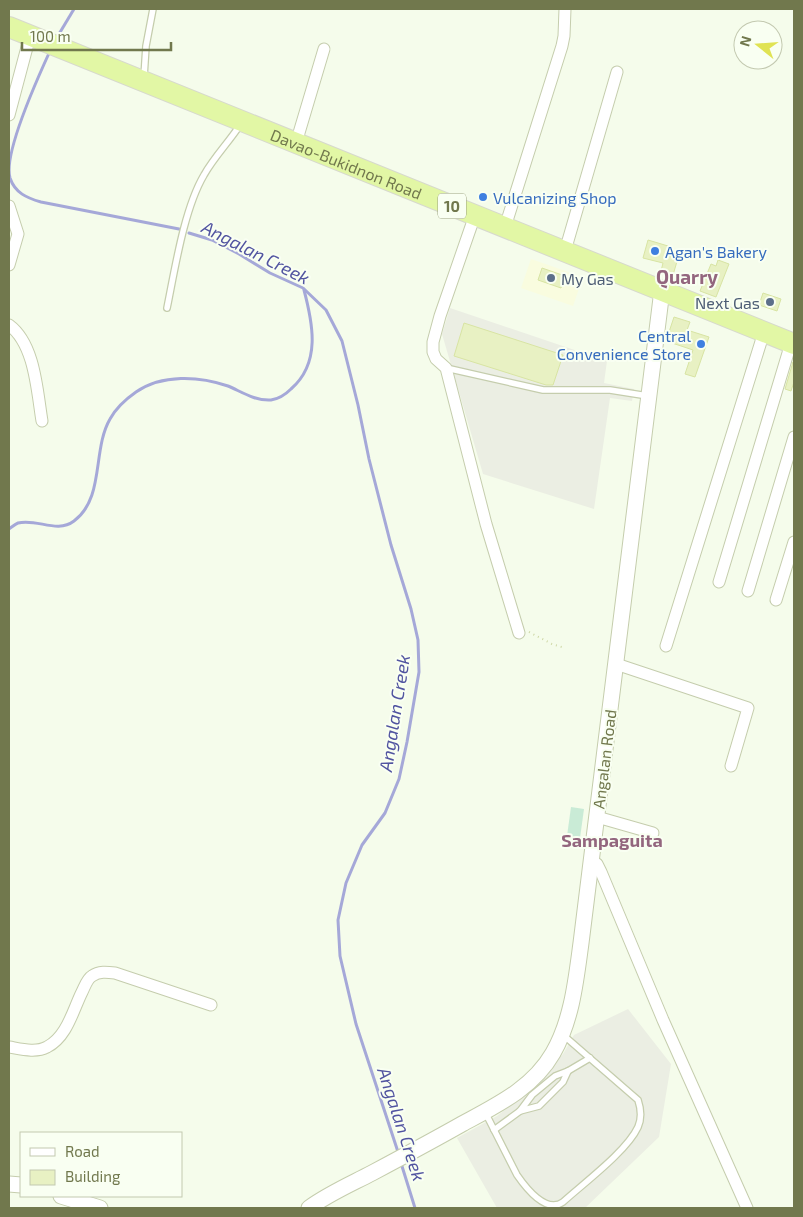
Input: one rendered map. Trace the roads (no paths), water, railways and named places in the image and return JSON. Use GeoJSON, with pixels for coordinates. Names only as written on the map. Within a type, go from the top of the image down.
{"type":"FeatureCollection","features":[{"type":"Feature","properties":{"kind":"highway","name":"Davao-Bukidnon Road"},"geometry":{"type":"LineString","coordinates":[[9,27],[793,343]]}},
{"type":"Feature","properties":{"kind":"street"},"geometry":{"type":"LineString","coordinates":[[505,227],[562,46],[564,9]]}},
{"type":"Feature","properties":{"kind":"street"},"geometry":{"type":"LineString","coordinates":[[9,115],[32,36]]}},
{"type":"Feature","properties":{"kind":"street"},"geometry":{"type":"LineString","coordinates":[[296,143],[324,49]]}},
{"type":"Feature","properties":{"kind":"street"},"geometry":{"type":"LineString","coordinates":[[565,252],[617,72]]}},
{"type":"Feature","properties":{"kind":"street"},"geometry":{"type":"LineString","coordinates":[[9,206],[18,234],[9,264]]}},
{"type":"Feature","properties":{"kind":"street"},"geometry":{"type":"LineString","coordinates":[[475,215],[440,316],[433,342],[433,352],[436,359],[446,368],[486,524],[519,633]]}},
{"type":"Feature","properties":{"kind":"street","name":"Angalan Road"},"geometry":{"type":"LineString","coordinates":[[309,1208],[337,1191],[485,1112],[522,1088],[537,1076],[554,1051],[562,1034],[576,981],[662,290]]}},
{"type":"Feature","properties":{"kind":"street"},"geometry":{"type":"LineString","coordinates":[[9,325],[18,332],[25,344],[34,372],[42,421]]}},
{"type":"Feature","properties":{"kind":"street"},"geometry":{"type":"LineString","coordinates":[[666,646],[764,332]]}},
{"type":"Feature","properties":{"kind":"street"},"geometry":{"type":"LineString","coordinates":[[719,582],[793,343]]}},
{"type":"Feature","properties":{"kind":"street"},"geometry":{"type":"LineString","coordinates":[[748,591],[794,437]]}},
{"type":"Feature","properties":{"kind":"street"},"geometry":{"type":"LineString","coordinates":[[776,600],[794,542]]}},
{"type":"Feature","properties":{"kind":"street"},"geometry":{"type":"LineString","coordinates":[[616,664],[748,708],[731,766]]}},
{"type":"Feature","properties":{"kind":"street"},"geometry":{"type":"LineString","coordinates":[[597,817],[653,833]]}},
{"type":"Feature","properties":{"kind":"street"},"geometry":{"type":"LineString","coordinates":[[591,860],[597,864],[601,872],[663,1020],[747,1208]]}},
{"type":"Feature","properties":{"kind":"street"},"geometry":{"type":"LineString","coordinates":[[9,1047],[28,1050],[47,1048],[61,1036],[87,982],[92,976],[104,972],[211,1006]]}},
{"type":"Feature","properties":{"kind":"street"},"geometry":{"type":"LineString","coordinates":[[64,1197],[100,1208]]}},
{"type":"Feature","properties":{"kind":"lane"},"geometry":{"type":"LineString","coordinates":[[144,82],[146,46],[153,9]]}},
{"type":"Feature","properties":{"kind":"lane"},"geometry":{"type":"LineString","coordinates":[[167,308],[179,252],[194,198],[204,175],[243,121]]}},
{"type":"Feature","properties":{"kind":"lane"},"geometry":{"type":"LineString","coordinates":[[446,368],[543,390],[610,390],[649,396]]}},
{"type":"Feature","properties":{"kind":"lane"},"geometry":{"type":"LineString","coordinates":[[485,1112],[522,1183],[546,1204],[552,1206],[563,1202],[624,1147],[639,1126],[641,1117],[638,1100],[562,1034]]}},
{"type":"Feature","properties":{"kind":"lane"},"geometry":{"type":"LineString","coordinates":[[494,1130],[520,1111],[532,1095],[555,1076],[568,1072],[590,1058]]}},
{"type":"Feature","properties":{"kind":"lane"},"geometry":{"type":"LineString","coordinates":[[520,1111],[538,1106],[563,1082],[568,1072]]}},
{"type":"Feature","properties":{"kind":"waterway","name":"Angalan Creek"},"geometry":{"type":"LineString","coordinates":[[56,39],[74,9]]}},
{"type":"Feature","properties":{"kind":"waterway","name":"Angalan Creek"},"geometry":{"type":"LineString","coordinates":[[50,51],[23,115],[12,151],[9,167],[10,178],[15,188],[26,197],[41,202],[179,229]]}},
{"type":"Feature","properties":{"kind":"waterway","name":"Angalan Creek"},"geometry":{"type":"LineString","coordinates":[[189,233],[212,240],[270,273],[303,288],[326,310],[342,341],[391,545],[411,609],[418,640],[419,672],[399,779],[385,813],[362,845],[346,883],[338,920],[340,956],[356,1024],[399,1155]]}},
{"type":"Feature","properties":{"kind":"waterway"},"geometry":{"type":"LineString","coordinates":[[9,529],[17,523],[25,522],[54,526],[67,525],[84,511],[94,487],[101,445],[110,419],[125,401],[146,386],[181,378],[217,383],[254,398],[265,400],[276,399],[287,393],[301,379],[311,355],[312,329],[304,290]]}},
{"type":"Feature","properties":{"kind":"waterway","name":"Angalan Creek"},"geometry":{"type":"LineString","coordinates":[[401,1163],[415,1208]]}},
{"type":"Feature","properties":{"kind":"place","name":"Vulcanizing Shop"},"geometry":{"type":"Point","coordinates":[483,197]}},
{"type":"Feature","properties":{"kind":"place","name":"Agan's Bakery"},"geometry":{"type":"Point","coordinates":[655,251]}},
{"type":"Feature","properties":{"kind":"place","name":"My Gas"},"geometry":{"type":"Point","coordinates":[551,278]}},
{"type":"Feature","properties":{"kind":"place","name":"Next Gas"},"geometry":{"type":"Point","coordinates":[770,302]}},
{"type":"Feature","properties":{"kind":"place","name":"Central Convenience Store"},"geometry":{"type":"Point","coordinates":[701,344]}},
{"type":"Feature","properties":{"kind":"district","name":"Quarry"},"geometry":{"type":"Point","coordinates":[687,276]}},
{"type":"Feature","properties":{"kind":"district","name":"Sampaguita"},"geometry":{"type":"Point","coordinates":[612,840]}}]}
